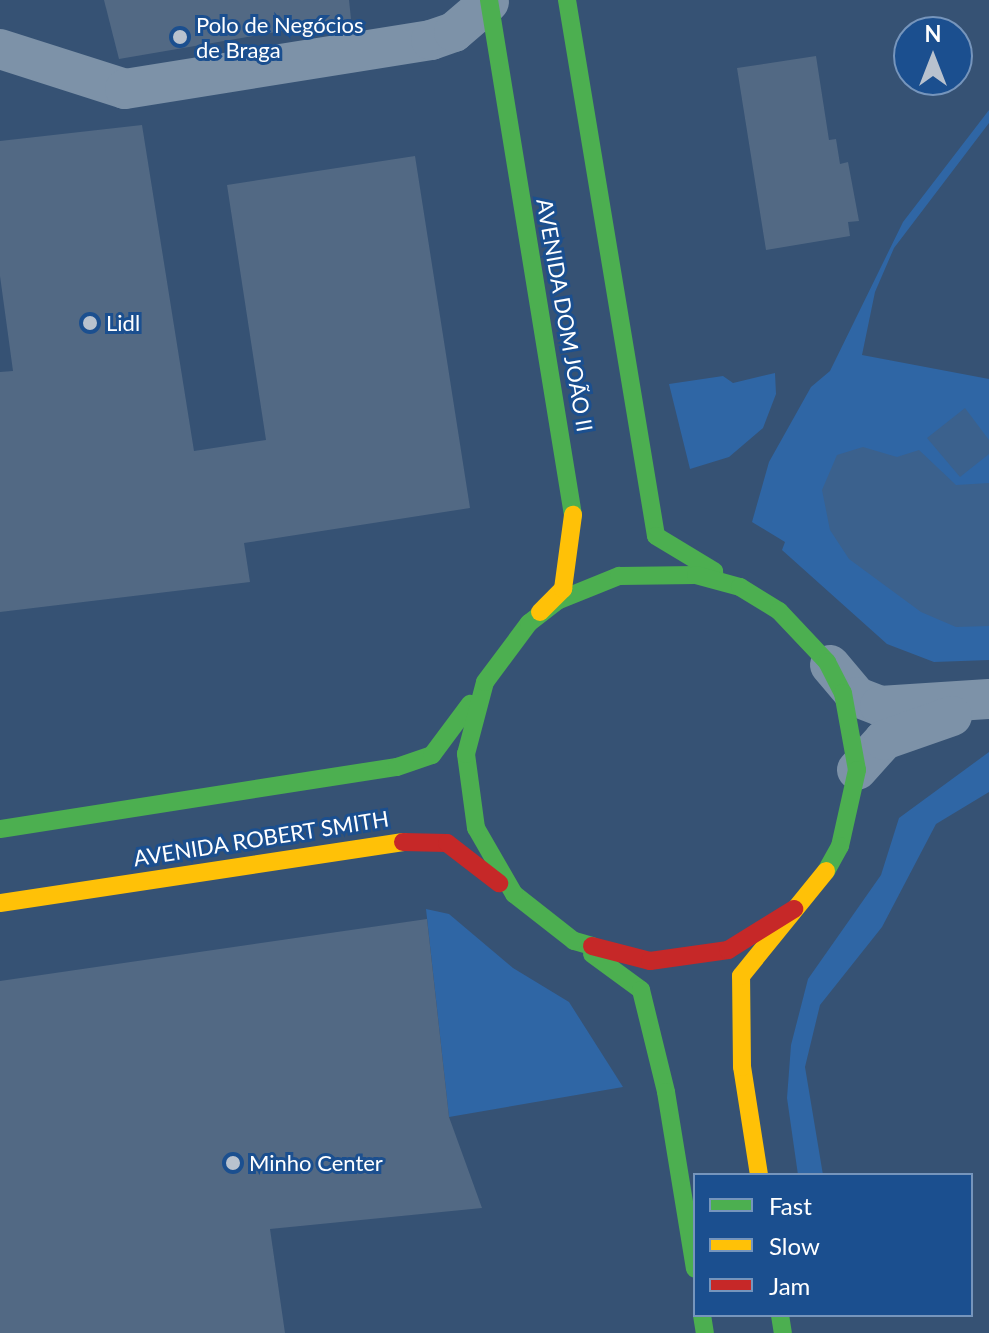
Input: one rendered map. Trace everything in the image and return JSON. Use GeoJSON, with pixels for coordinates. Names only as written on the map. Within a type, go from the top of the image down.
{"type":"FeatureCollection","features":[{"type":"Feature","properties":{"kind":"main road"},"geometry":{"type":"LineString","coordinates":[[567,0],[656,536],[740,587],[801,630],[843,693],[857,770],[840,846],[741,976],[738,992],[759,1173]]}},
{"type":"Feature","properties":{"kind":"main road","name":"AVENIDA DOM JOÃO II"},"geometry":{"type":"LineString","coordinates":[[489,1],[574,509],[563,589],[529,623]]}},
{"type":"Feature","properties":{"kind":"main road"},"geometry":{"type":"LineString","coordinates":[[529,623],[557,601],[619,576],[665,571],[740,587]]}},
{"type":"Feature","properties":{"kind":"main road","name":"AVENIDA ROBERT SMITH"},"geometry":{"type":"LineString","coordinates":[[0,829],[397,767],[432,755],[529,623]]}},
{"type":"Feature","properties":{"kind":"main road"},"geometry":{"type":"LineString","coordinates":[[485,682],[471,723],[469,797],[493,865],[514,894]]}},
{"type":"Feature","properties":{"kind":"main road","name":"AVENIDA ROBERT SMITH"},"geometry":{"type":"LineString","coordinates":[[0,903],[406,841],[447,843],[574,941]]}},
{"type":"Feature","properties":{"kind":"main road"},"geometry":{"type":"LineString","coordinates":[[574,941],[650,961],[690,960],[763,933],[794,909]]}},
{"type":"Feature","properties":{"kind":"main road"},"geometry":{"type":"LineString","coordinates":[[574,941],[641,990],[666,1092],[693,1257]]}},
{"type":"Feature","properties":{"kind":"street"},"geometry":{"type":"LineString","coordinates":[[0,49],[125,89],[431,40],[454,32],[489,1]]}},
{"type":"Feature","properties":{"kind":"street"},"geometry":{"type":"LineString","coordinates":[[431,40],[496,51]]}},
{"type":"Feature","properties":{"kind":"street"},"geometry":{"type":"LineString","coordinates":[[801,630],[863,701],[908,706],[989,700]]}},
{"type":"Feature","properties":{"kind":"street"},"geometry":{"type":"LineString","coordinates":[[857,770],[884,740],[989,700]]}},
{"type":"Feature","properties":{"kind":"shaded area"},"geometry":{"type":"Polygon","coordinates":[[[989,110],[989,123],[894,248],[875,292],[862,355],[989,379],[989,660],[934,662],[887,644],[782,550],[785,542],[752,522],[769,462],[811,387],[830,371],[903,222],[989,110]]]}},
{"type":"Feature","properties":{"kind":"shaded area"},"geometry":{"type":"Polygon","coordinates":[[[775,373],[776,394],[763,428],[729,457],[690,469],[669,384],[723,376],[733,383],[775,373]]]}},
{"type":"Feature","properties":{"kind":"shaded area"},"geometry":{"type":"Polygon","coordinates":[[[965,408],[989,440],[989,454],[960,477],[927,438],[965,408]]]}},
{"type":"Feature","properties":{"kind":"shaded area"},"geometry":{"type":"Polygon","coordinates":[[[863,447],[897,457],[919,450],[956,485],[989,483],[989,626],[956,627],[921,612],[849,559],[830,530],[822,490],[837,455],[863,447]]]}},
{"type":"Feature","properties":{"kind":"shaded area"},"geometry":{"type":"Polygon","coordinates":[[[989,752],[989,792],[936,824],[882,927],[820,1005],[805,1067],[823,1173],[798,1173],[787,1098],[791,1045],[808,979],[881,875],[899,818],[989,752]]]}},
{"type":"Feature","properties":{"kind":"shaded area"},"geometry":{"type":"Polygon","coordinates":[[[426,909],[449,914],[513,968],[569,1002],[623,1087],[449,1117],[426,909]]]}},
{"type":"Feature","properties":{"kind":"building","name":"Polo de Negócios de Braga"},"geometry":{"type":"Polygon","coordinates":[[[104,0],[349,0],[351,19],[119,59],[104,0]]]}},
{"type":"Feature","properties":{"kind":"building"},"geometry":{"type":"Polygon","coordinates":[[[816,56],[829,140],[836,139],[840,164],[848,162],[859,221],[848,222],[850,236],[766,250],[737,68],[816,56]]]}},
{"type":"Feature","properties":{"kind":"building"},"geometry":{"type":"Polygon","coordinates":[[[142,125],[194,451],[266,440],[227,185],[415,156],[470,508],[244,543],[250,582],[0,612],[0,372],[13,371],[0,276],[0,141],[142,125]]]}},
{"type":"Feature","properties":{"kind":"building","name":"Minho Center"},"geometry":{"type":"Polygon","coordinates":[[[427,919],[449,1117],[482,1208],[270,1229],[285,1333],[0,1333],[0,981],[427,919]]]}},
{"type":"Feature","properties":{"kind":"traffic: fast"},"geometry":{"type":"LineString","coordinates":[[489,0],[573,515]]}},
{"type":"Feature","properties":{"kind":"traffic: fast"},"geometry":{"type":"LineString","coordinates":[[567,0],[656,536],[714,571]]}},
{"type":"Feature","properties":{"kind":"traffic: fast"},"geometry":{"type":"LineString","coordinates":[[592,946],[574,941],[514,894],[476,828],[466,754],[485,682],[529,623],[557,601],[619,576],[696,575],[740,587],[779,611],[827,662],[843,693],[857,770],[840,846],[826,871]]}},
{"type":"Feature","properties":{"kind":"traffic: fast"},"geometry":{"type":"LineString","coordinates":[[0,829],[397,767],[432,755],[470,704]]}},
{"type":"Feature","properties":{"kind":"traffic: fast"},"geometry":{"type":"LineString","coordinates":[[592,954],[641,990],[666,1092],[693,1257]]}},
{"type":"Feature","properties":{"kind":"traffic: fast"},"geometry":{"type":"LineString","coordinates":[[702,1317],[705,1333]]}},
{"type":"Feature","properties":{"kind":"traffic: fast"},"geometry":{"type":"LineString","coordinates":[[780,1317],[783,1333]]}},
{"type":"Feature","properties":{"kind":"traffic: slow"},"geometry":{"type":"LineString","coordinates":[[540,612],[563,589],[573,515]]}},
{"type":"Feature","properties":{"kind":"traffic: slow"},"geometry":{"type":"LineString","coordinates":[[0,903],[403,842]]}},
{"type":"Feature","properties":{"kind":"traffic: slow"},"geometry":{"type":"LineString","coordinates":[[759,1173],[742,1067],[741,976],[826,871]]}},
{"type":"Feature","properties":{"kind":"traffic: jam"},"geometry":{"type":"LineString","coordinates":[[403,842],[447,843],[499,883]]}},
{"type":"Feature","properties":{"kind":"traffic: jam"},"geometry":{"type":"LineString","coordinates":[[592,946],[650,961],[728,950],[794,909]]}},
{"type":"Feature","properties":{"kind":"place","name":"Polo de Negócios de Braga"},"geometry":{"type":"Point","coordinates":[180,37]}},
{"type":"Feature","properties":{"kind":"place","name":"Lidl"},"geometry":{"type":"Point","coordinates":[90,323]}},
{"type":"Feature","properties":{"kind":"place","name":"Minho Center"},"geometry":{"type":"Point","coordinates":[233,1163]}}]}
